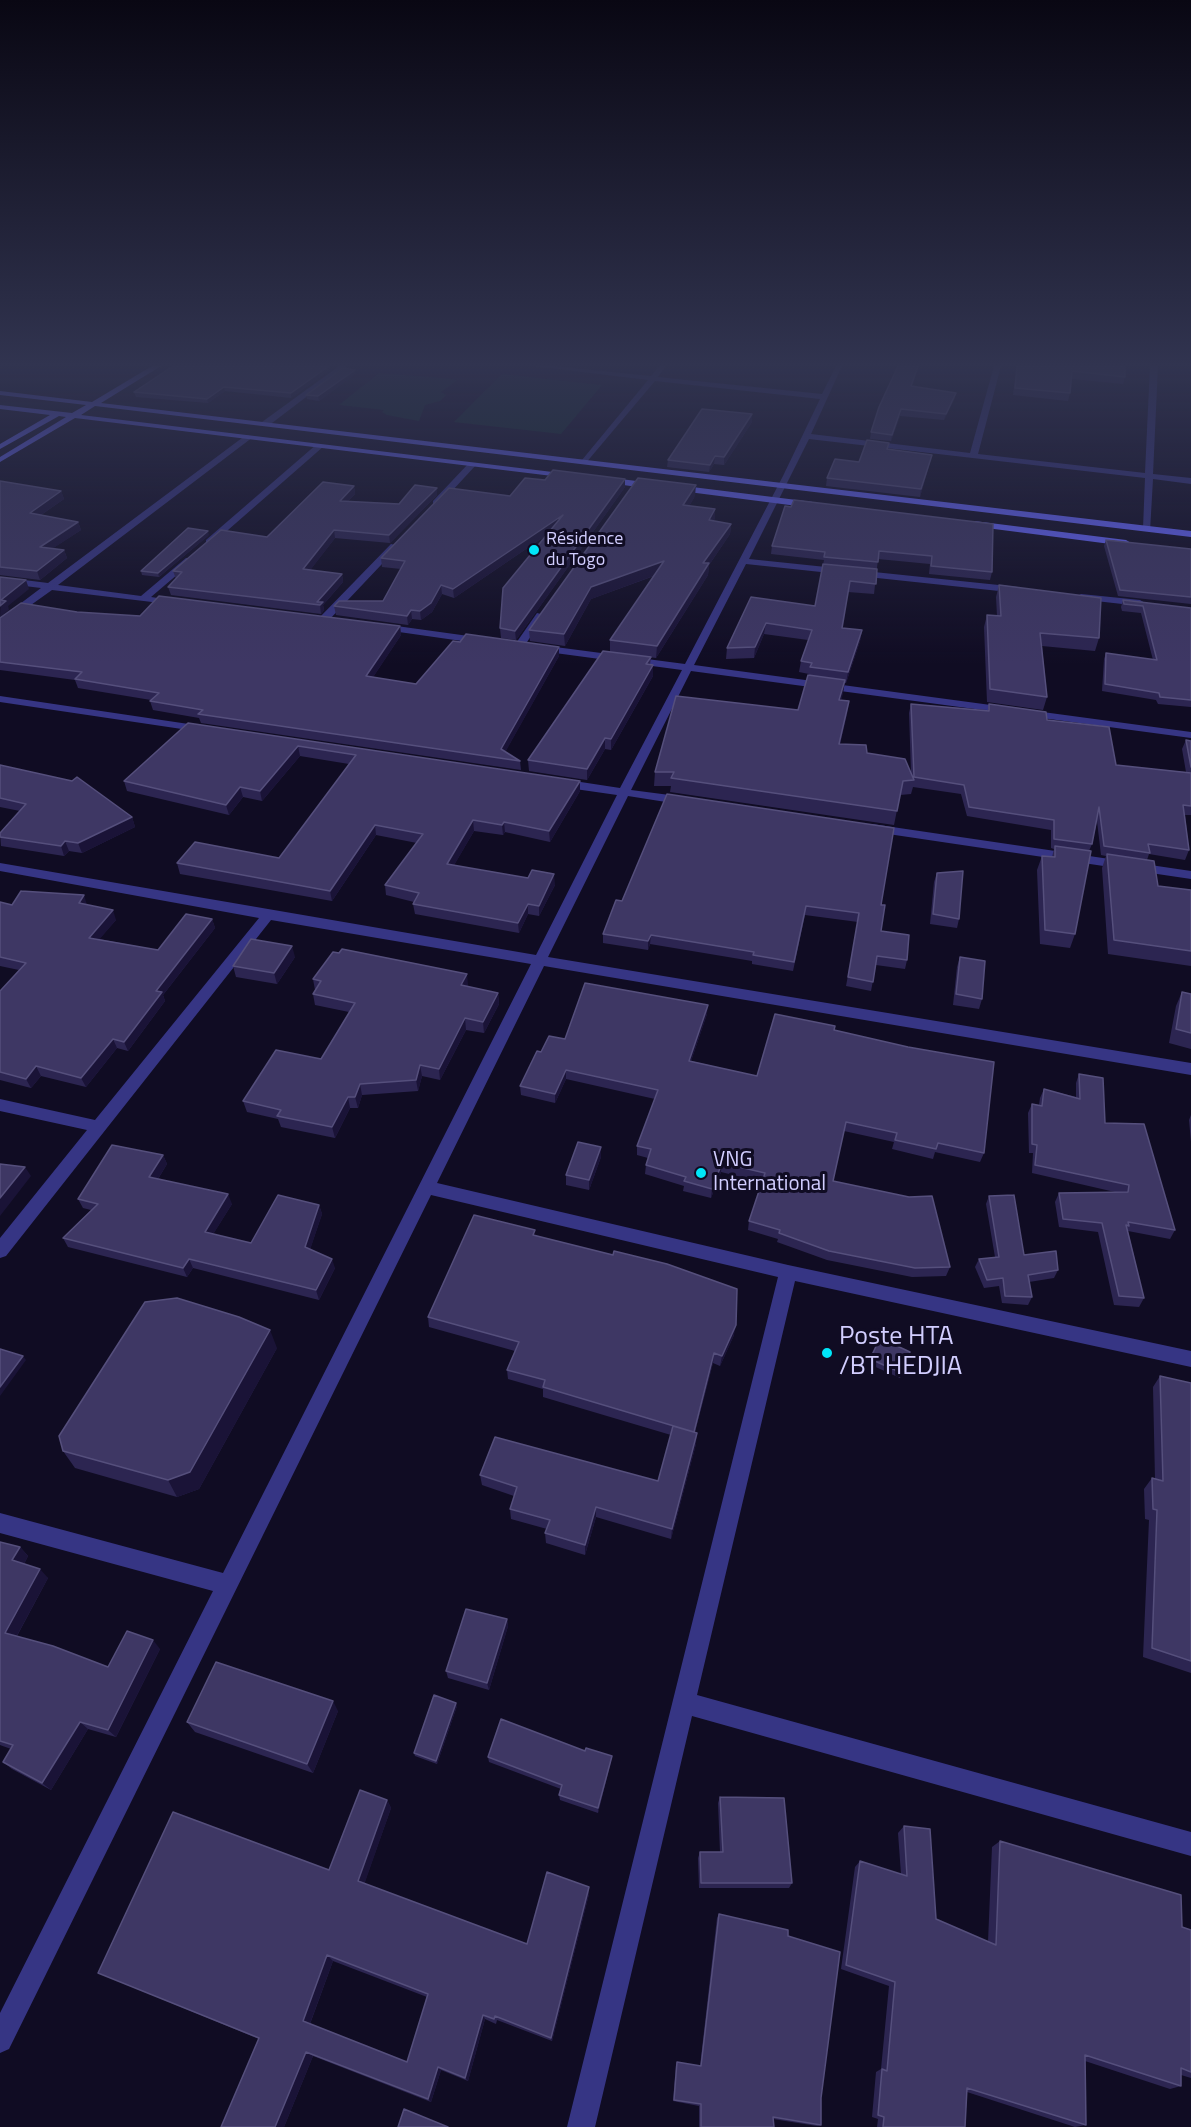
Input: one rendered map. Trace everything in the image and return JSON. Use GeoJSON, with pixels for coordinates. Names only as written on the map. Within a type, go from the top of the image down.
{"type":"FeatureCollection","features":[{"type":"Feature","properties":{"kind":"main road"},"geometry":{"type":"LineString","coordinates":[[474,465],[576,477]]}},
{"type":"Feature","properties":{"kind":"main road"},"geometry":{"type":"LineString","coordinates":[[614,465],[1191,534]]}},
{"type":"Feature","properties":{"kind":"main road"},"geometry":{"type":"LineString","coordinates":[[600,480],[657,486]]}},
{"type":"Feature","properties":{"kind":"main road"},"geometry":{"type":"LineString","coordinates":[[669,488],[819,505]]}},
{"type":"Feature","properties":{"kind":"main road"},"geometry":{"type":"LineString","coordinates":[[958,523],[1133,544]]}},
{"type":"Feature","properties":{"kind":"street"},"geometry":{"type":"LineString","coordinates":[[0,624],[211,465]]}},
{"type":"Feature","properties":{"kind":"street"},"geometry":{"type":"LineString","coordinates":[[205,546],[298,465]]}},
{"type":"Feature","properties":{"kind":"street"},"geometry":{"type":"LineString","coordinates":[[430,508],[472,465]]}},
{"type":"Feature","properties":{"kind":"street"},"geometry":{"type":"LineString","coordinates":[[0,2040],[540,958],[791,465]]}},
{"type":"Feature","properties":{"kind":"street"},"geometry":{"type":"LineString","coordinates":[[1055,465],[1191,480]]}},
{"type":"Feature","properties":{"kind":"street"},"geometry":{"type":"LineString","coordinates":[[1148,529],[1151,465]]}},
{"type":"Feature","properties":{"kind":"street"},"geometry":{"type":"LineString","coordinates":[[628,493],[634,483]]}},
{"type":"Feature","properties":{"kind":"street"},"geometry":{"type":"LineString","coordinates":[[324,620],[398,542]]}},
{"type":"Feature","properties":{"kind":"street"},"geometry":{"type":"LineString","coordinates":[[143,599],[196,553]]}},
{"type":"Feature","properties":{"kind":"street"},"geometry":{"type":"LineString","coordinates":[[742,561],[1026,591]]}},
{"type":"Feature","properties":{"kind":"street"},"geometry":{"type":"LineString","coordinates":[[0,580],[188,604]]}},
{"type":"Feature","properties":{"kind":"street"},"geometry":{"type":"LineString","coordinates":[[1073,596],[1156,605]]}},
{"type":"Feature","properties":{"kind":"street"},"geometry":{"type":"LineString","coordinates":[[546,607],[513,645],[1191,735]]}},
{"type":"Feature","properties":{"kind":"street"},"geometry":{"type":"LineString","coordinates":[[369,626],[496,642]]}},
{"type":"Feature","properties":{"kind":"street"},"geometry":{"type":"LineString","coordinates":[[0,699],[212,730]]}},
{"type":"Feature","properties":{"kind":"street"},"geometry":{"type":"LineString","coordinates":[[553,781],[695,802]]}},
{"type":"Feature","properties":{"kind":"street"},"geometry":{"type":"LineString","coordinates":[[860,826],[1191,875]]}},
{"type":"Feature","properties":{"kind":"street"},"geometry":{"type":"LineString","coordinates":[[0,867],[268,915],[540,958],[1191,1070]]}},
{"type":"Feature","properties":{"kind":"street"},"geometry":{"type":"LineString","coordinates":[[0,1251],[268,915]]}},
{"type":"Feature","properties":{"kind":"street"},"geometry":{"type":"LineString","coordinates":[[0,1105],[99,1127]]}},
{"type":"Feature","properties":{"kind":"street"},"geometry":{"type":"LineString","coordinates":[[427,1187],[788,1272],[1191,1359]]}},
{"type":"Feature","properties":{"kind":"street"},"geometry":{"type":"LineString","coordinates":[[581,2127],[788,1272]]}},
{"type":"Feature","properties":{"kind":"street"},"geometry":{"type":"LineString","coordinates":[[0,1523],[228,1585]]}},
{"type":"Feature","properties":{"kind":"street"},"geometry":{"type":"LineString","coordinates":[[683,1702],[1191,1844]]}},
{"type":"Feature","properties":{"kind":"building"},"geometry":{"type":"Polygon","coordinates":[[[832,465],[929,465],[921,489],[827,478],[832,465]]]}},
{"type":"Feature","properties":{"kind":"building"},"geometry":{"type":"Polygon","coordinates":[[[553,470],[625,479],[515,631],[500,628],[503,588],[563,515],[453,589],[441,585],[431,603],[420,611],[411,610],[407,616],[334,606],[339,601],[383,601],[405,561],[381,558],[449,488],[510,496],[525,478],[545,480],[553,470]]]}},
{"type":"Feature","properties":{"kind":"building"},"geometry":{"type":"Polygon","coordinates":[[[638,478],[696,485],[683,505],[715,509],[709,520],[731,524],[703,563],[709,563],[657,646],[610,640],[664,561],[591,587],[564,634],[529,630],[638,478]]]}},
{"type":"Feature","properties":{"kind":"building"},"geometry":{"type":"Polygon","coordinates":[[[0,481],[61,491],[30,513],[78,522],[40,547],[64,550],[37,571],[0,567],[0,481]]]}},
{"type":"Feature","properties":{"kind":"building"},"geometry":{"type":"Polygon","coordinates":[[[323,482],[354,486],[340,501],[399,504],[415,485],[437,488],[389,535],[334,530],[303,569],[342,574],[317,602],[323,602],[320,605],[168,587],[182,572],[173,571],[221,530],[267,537],[323,482]]]}},
{"type":"Feature","properties":{"kind":"building"},"geometry":{"type":"Polygon","coordinates":[[[794,500],[993,524],[992,572],[931,566],[932,556],[879,551],[878,562],[824,557],[825,552],[772,546],[785,506],[791,507],[794,500]]]}},
{"type":"Feature","properties":{"kind":"building"},"geometry":{"type":"Polygon","coordinates":[[[188,528],[208,531],[158,573],[141,571],[188,528]]]}},
{"type":"Feature","properties":{"kind":"building"},"geometry":{"type":"Polygon","coordinates":[[[1106,540],[1191,549],[1191,597],[1120,590],[1106,540]]]}},
{"type":"Feature","properties":{"kind":"building"},"geometry":{"type":"Polygon","coordinates":[[[823,564],[877,569],[876,584],[850,581],[842,628],[862,630],[848,672],[810,667],[812,663],[801,661],[812,630],[766,623],[755,647],[727,648],[751,597],[815,606],[823,564]]]}},
{"type":"Feature","properties":{"kind":"building"},"geometry":{"type":"Polygon","coordinates":[[[0,577],[26,580],[1,600],[6,601],[0,606],[0,577]]]}},
{"type":"Feature","properties":{"kind":"building"},"geometry":{"type":"Polygon","coordinates":[[[999,585],[1101,598],[1099,638],[1040,633],[1047,697],[990,689],[987,615],[1001,616],[999,585]]]}},
{"type":"Feature","properties":{"kind":"building"},"geometry":{"type":"Polygon","coordinates":[[[159,596],[400,626],[366,676],[416,684],[453,641],[460,642],[466,634],[559,647],[501,749],[520,761],[198,714],[203,710],[150,701],[159,693],[75,679],[82,672],[0,662],[0,618],[21,603],[77,612],[140,616],[159,596]]]}},
{"type":"Feature","properties":{"kind":"building"},"geometry":{"type":"Polygon","coordinates":[[[1123,600],[1191,608],[1191,700],[1160,697],[1159,693],[1105,684],[1106,653],[1157,660],[1143,606],[1124,604],[1123,600]]]}},
{"type":"Feature","properties":{"kind":"building"},"geometry":{"type":"Polygon","coordinates":[[[603,651],[651,657],[646,664],[653,665],[611,739],[605,738],[587,769],[528,760],[603,651]]]}},
{"type":"Feature","properties":{"kind":"building"},"geometry":{"type":"Polygon","coordinates":[[[808,675],[845,680],[839,700],[849,701],[839,744],[866,745],[867,753],[905,759],[914,780],[903,781],[897,811],[671,778],[674,772],[655,772],[676,696],[798,710],[808,675]]]}},
{"type":"Feature","properties":{"kind":"building"},"geometry":{"type":"Polygon","coordinates":[[[911,704],[989,711],[989,704],[1046,712],[1047,720],[1109,727],[1116,765],[1191,773],[1191,806],[1183,805],[1189,850],[1148,844],[1150,853],[1104,846],[1099,807],[1092,844],[1054,839],[1054,820],[969,807],[964,785],[914,777],[911,704]]]}},
{"type":"Feature","properties":{"kind":"building"},"geometry":{"type":"Polygon","coordinates":[[[188,723],[580,781],[549,831],[504,822],[502,825],[473,820],[447,864],[528,878],[532,870],[554,874],[539,906],[528,904],[518,923],[413,904],[419,893],[385,885],[423,834],[375,825],[330,891],[177,863],[195,842],[279,858],[356,755],[298,746],[260,791],[240,787],[226,805],[124,781],[188,723]]]}},
{"type":"Feature","properties":{"kind":"building"},"geometry":{"type":"Polygon","coordinates":[[[1186,740],[1191,741],[1191,767],[1186,740]]]}},
{"type":"Feature","properties":{"kind":"building"},"geometry":{"type":"Polygon","coordinates":[[[0,765],[72,781],[77,777],[132,817],[78,843],[65,841],[61,846],[0,837],[0,833],[26,804],[0,798],[0,765]]]}},
{"type":"Feature","properties":{"kind":"building"},"geometry":{"type":"Polygon","coordinates":[[[667,794],[894,828],[881,905],[885,905],[881,931],[909,935],[907,960],[877,956],[873,982],[848,977],[859,913],[806,906],[794,962],[753,955],[754,952],[651,935],[648,941],[603,934],[616,900],[622,901],[667,794]]]}},
{"type":"Feature","properties":{"kind":"building"},"geometry":{"type":"Polygon","coordinates":[[[1055,846],[1091,851],[1075,934],[1045,930],[1042,856],[1055,857],[1055,846]]]}},
{"type":"Feature","properties":{"kind":"building"},"geometry":{"type":"Polygon","coordinates":[[[1107,854],[1154,861],[1158,886],[1191,890],[1191,951],[1114,940],[1107,854]]]}},
{"type":"Feature","properties":{"kind":"building"},"geometry":{"type":"Polygon","coordinates":[[[963,871],[959,919],[933,914],[937,873],[963,871]]]}},
{"type":"Feature","properties":{"kind":"building"},"geometry":{"type":"Polygon","coordinates":[[[21,891],[84,895],[79,903],[113,910],[89,938],[158,950],[186,914],[212,919],[156,991],[162,992],[124,1042],[113,1039],[81,1078],[36,1066],[26,1079],[0,1072],[0,991],[26,963],[0,957],[0,902],[12,905],[21,891]]]}},
{"type":"Feature","properties":{"kind":"building"},"geometry":{"type":"Polygon","coordinates":[[[251,939],[292,946],[274,973],[233,966],[251,939]]]}},
{"type":"Feature","properties":{"kind":"building"},"geometry":{"type":"Polygon","coordinates":[[[342,949],[467,974],[461,985],[498,993],[483,1022],[465,1018],[439,1069],[420,1065],[416,1080],[360,1084],[355,1097],[348,1097],[332,1127],[277,1116],[281,1110],[243,1101],[276,1050],[321,1059],[355,1003],[313,994],[321,981],[313,979],[333,952],[339,953],[342,949]]]}},
{"type":"Feature","properties":{"kind":"building"},"geometry":{"type":"Polygon","coordinates":[[[960,957],[985,961],[982,999],[956,994],[960,957]]]}},
{"type":"Feature","properties":{"kind":"building"},"geometry":{"type":"Polygon","coordinates":[[[585,983],[708,1005],[689,1061],[757,1076],[775,1014],[835,1026],[834,1030],[908,1047],[994,1062],[984,1153],[938,1143],[936,1149],[895,1140],[897,1133],[846,1122],[833,1181],[909,1197],[932,1196],[950,1267],[915,1268],[829,1251],[779,1233],[780,1230],[749,1221],[765,1173],[722,1163],[712,1189],[684,1181],[686,1177],[646,1165],[651,1149],[637,1146],[658,1090],[566,1070],[555,1094],[520,1086],[537,1051],[541,1052],[549,1036],[565,1039],[585,983]]]}},
{"type":"Feature","properties":{"kind":"building"},"geometry":{"type":"Polygon","coordinates":[[[1182,992],[1191,994],[1191,1033],[1176,1029],[1182,992]]]}},
{"type":"Feature","properties":{"kind":"building"},"geometry":{"type":"Polygon","coordinates":[[[1079,1074],[1103,1078],[1105,1123],[1144,1124],[1175,1230],[1128,1222],[1129,1226],[1126,1225],[1144,1298],[1119,1296],[1102,1223],[1063,1219],[1059,1193],[1128,1192],[1129,1185],[1035,1165],[1037,1145],[1032,1144],[1032,1104],[1042,1106],[1044,1089],[1080,1099],[1079,1074]]]}},
{"type":"Feature","properties":{"kind":"building"},"geometry":{"type":"Polygon","coordinates":[[[578,1142],[601,1147],[589,1180],[566,1175],[578,1142]]]}},
{"type":"Feature","properties":{"kind":"building"},"geometry":{"type":"Polygon","coordinates":[[[112,1145],[163,1155],[149,1177],[228,1194],[205,1232],[251,1243],[278,1195],[319,1205],[305,1247],[332,1259],[316,1290],[189,1259],[183,1268],[63,1238],[98,1204],[78,1199],[112,1145]]]}},
{"type":"Feature","properties":{"kind":"building"},"geometry":{"type":"Polygon","coordinates":[[[0,1164],[25,1167],[0,1198],[0,1164]]]}},
{"type":"Feature","properties":{"kind":"building"},"geometry":{"type":"Polygon","coordinates":[[[1014,1195],[1024,1255],[1056,1251],[1058,1270],[1028,1275],[1032,1297],[1005,1296],[1003,1278],[987,1280],[979,1259],[999,1257],[989,1196],[1014,1195]]]}},
{"type":"Feature","properties":{"kind":"building"},"geometry":{"type":"Polygon","coordinates":[[[474,1215],[535,1230],[533,1235],[613,1255],[614,1251],[667,1264],[737,1289],[736,1325],[722,1356],[714,1353],[694,1432],[543,1387],[545,1380],[507,1370],[519,1342],[428,1317],[474,1215]]]}},
{"type":"Feature","properties":{"kind":"building"},"geometry":{"type":"Polygon","coordinates":[[[177,1298],[239,1317],[270,1330],[190,1472],[168,1480],[63,1451],[59,1436],[145,1302],[177,1298]]]}},
{"type":"Feature","properties":{"kind":"building"},"geometry":{"type":"Polygon","coordinates":[[[880,1338],[910,1352],[902,1373],[870,1359],[880,1338]]]}},
{"type":"Feature","properties":{"kind":"building"},"geometry":{"type":"Polygon","coordinates":[[[0,1349],[23,1356],[0,1387],[0,1349]]]}},
{"type":"Feature","properties":{"kind":"building"},"geometry":{"type":"Polygon","coordinates":[[[1160,1376],[1191,1383],[1191,1661],[1152,1648],[1157,1510],[1153,1509],[1152,1478],[1163,1481],[1160,1376]]]}},
{"type":"Feature","properties":{"kind":"building"},"geometry":{"type":"Polygon","coordinates":[[[673,1426],[697,1433],[672,1529],[596,1507],[585,1545],[545,1533],[550,1520],[510,1509],[517,1487],[480,1475],[495,1437],[658,1481],[673,1426]]]}},
{"type":"Feature","properties":{"kind":"building"},"geometry":{"type":"Polygon","coordinates":[[[0,1542],[20,1547],[12,1560],[40,1569],[5,1633],[53,1646],[108,1667],[127,1631],[153,1640],[108,1730],[80,1722],[42,1783],[3,1762],[13,1745],[0,1741],[0,1542]]]}},
{"type":"Feature","properties":{"kind":"building"},"geometry":{"type":"Polygon","coordinates":[[[466,1609],[507,1619],[487,1683],[446,1671],[466,1609]]]}},
{"type":"Feature","properties":{"kind":"building"},"geometry":{"type":"Polygon","coordinates":[[[216,1662],[333,1701],[307,1764],[187,1722],[216,1662]]]}},
{"type":"Feature","properties":{"kind":"building"},"geometry":{"type":"Polygon","coordinates":[[[434,1695],[456,1703],[436,1761],[414,1753],[434,1695]]]}},
{"type":"Feature","properties":{"kind":"building"},"geometry":{"type":"Polygon","coordinates":[[[501,1719],[585,1751],[586,1748],[612,1756],[598,1808],[559,1795],[562,1785],[488,1757],[501,1719]]]}},
{"type":"Feature","properties":{"kind":"building"},"geometry":{"type":"Polygon","coordinates":[[[360,1790],[387,1800],[358,1881],[527,1944],[547,1872],[589,1887],[551,2038],[495,2016],[494,2019],[483,2015],[465,2078],[438,2067],[428,2099],[306,2052],[275,2127],[221,2127],[259,2038],[98,1973],[173,1812],[329,1870],[360,1790]],[[327,1955],[303,2021],[407,2062],[428,1994],[327,1955]]]}},
{"type":"Feature","properties":{"kind":"building"},"geometry":{"type":"Polygon","coordinates":[[[720,1797],[784,1798],[792,1883],[701,1883],[700,1852],[723,1852],[720,1797]]]}},
{"type":"Feature","properties":{"kind":"building"},"geometry":{"type":"Polygon","coordinates":[[[904,1826],[930,1829],[936,1919],[996,1945],[1000,1841],[1181,1895],[1182,1927],[1191,1930],[1191,2072],[1181,2068],[1181,2086],[1085,2055],[1086,2125],[967,2088],[965,2127],[883,2127],[884,2117],[878,2115],[882,2069],[887,2071],[895,1982],[846,1965],[860,1861],[907,1876],[904,1826]]]}},
{"type":"Feature","properties":{"kind":"building"},"geometry":{"type":"Polygon","coordinates":[[[719,1914],[788,1930],[788,1936],[840,1952],[821,2098],[821,2125],[773,2117],[774,2127],[701,2127],[701,2104],[674,2100],[677,2062],[701,2066],[719,1914]]]}},
{"type":"Feature","properties":{"kind":"building"},"geometry":{"type":"Polygon","coordinates":[[[404,2109],[448,2127],[398,2127],[404,2109]]]}},
{"type":"Feature","properties":{"kind":"place","name":"Résidence du Togo"},"geometry":{"type":"Point","coordinates":[534,550]}},
{"type":"Feature","properties":{"kind":"place","name":"VNG International"},"geometry":{"type":"Point","coordinates":[701,1173]}},
{"type":"Feature","properties":{"kind":"place","name":"Poste HTA /BT HEDJIA"},"geometry":{"type":"Point","coordinates":[827,1353]}}]}
